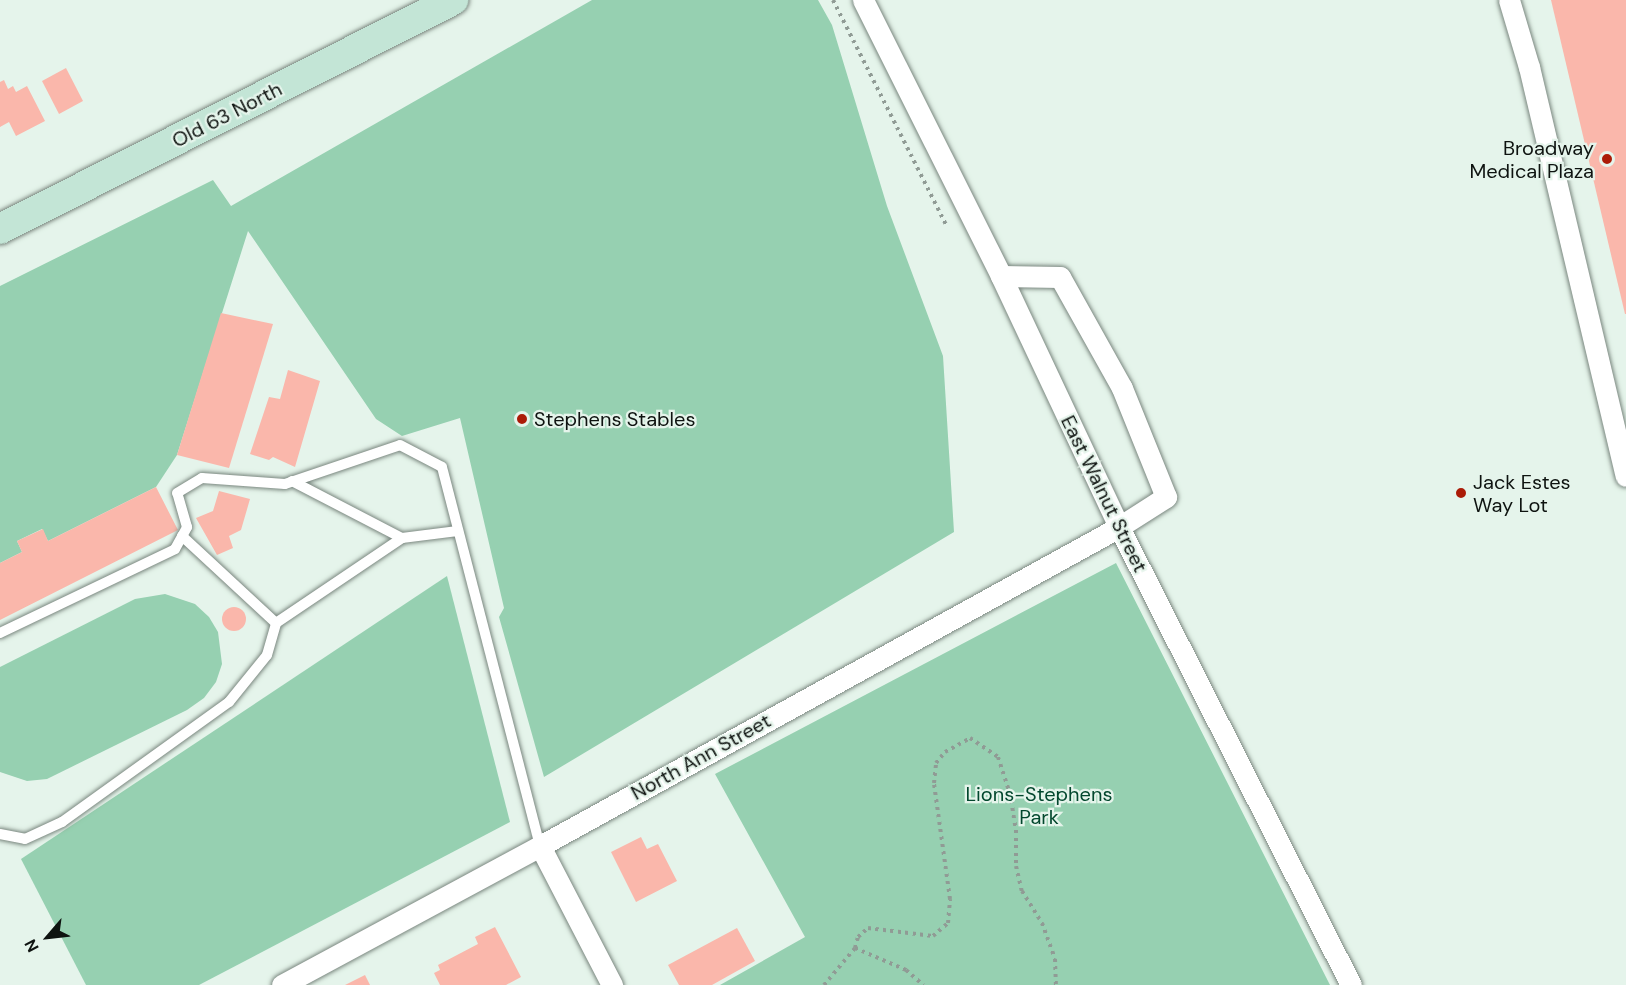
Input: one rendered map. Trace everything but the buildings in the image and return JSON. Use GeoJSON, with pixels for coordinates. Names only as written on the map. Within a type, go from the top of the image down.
{"type":"FeatureCollection","features":[{"type":"Feature","properties":{"kind":"main road","name":"Old 63 North"},"geometry":{"type":"LineString","coordinates":[[0,229],[453,0]]}},
{"type":"Feature","properties":{"kind":"street","name":"East Walnut Street"},"geometry":{"type":"LineString","coordinates":[[862,0],[1001,276],[1119,527],[1351,985]]}},
{"type":"Feature","properties":{"kind":"street"},"geometry":{"type":"LineString","coordinates":[[1509,0],[1529,67],[1626,476]]}},
{"type":"Feature","properties":{"kind":"street","name":"North Ann Street"},"geometry":{"type":"LineString","coordinates":[[282,985],[540,846],[1119,527],[1166,497],[1122,388],[1060,277],[1001,276]]}},
{"type":"Feature","properties":{"kind":"street"},"geometry":{"type":"LineString","coordinates":[[540,846],[612,985]]}},
{"type":"Feature","properties":{"kind":"lane"},"geometry":{"type":"LineString","coordinates":[[0,633],[175,549],[187,527],[177,493],[202,478],[285,484],[400,445],[442,467],[540,846]]}},
{"type":"Feature","properties":{"kind":"lane"},"geometry":{"type":"LineString","coordinates":[[292,481],[402,538]]}},
{"type":"Feature","properties":{"kind":"lane"},"geometry":{"type":"LineString","coordinates":[[0,834],[25,839],[62,822],[229,702],[267,655],[276,623],[402,538],[458,531]]}},
{"type":"Feature","properties":{"kind":"lane"},"geometry":{"type":"LineString","coordinates":[[182,536],[276,623]]}},
{"type":"Feature","properties":{"kind":"path"},"geometry":{"type":"LineString","coordinates":[[833,0],[948,228]]}},
{"type":"Feature","properties":{"kind":"path"},"geometry":{"type":"LineString","coordinates":[[824,985],[855,948],[858,937],[868,928],[933,936],[948,923],[950,899],[935,794],[936,763],[945,752],[970,738],[998,757],[1010,793],[1016,830],[1017,866],[1022,891],[1046,932],[1055,959],[1056,985]]}},
{"type":"Feature","properties":{"kind":"path"},"geometry":{"type":"LineString","coordinates":[[855,948],[906,970],[923,985]]}},
{"type":"Feature","properties":{"kind":"green space"},"geometry":{"type":"Polygon","coordinates":[[[592,0],[818,0],[832,25],[887,206],[943,356],[954,532],[544,777],[499,617],[504,608],[460,418],[402,436],[376,419],[248,231],[177,455],[156,487],[48,541],[42,529],[17,541],[22,552],[0,563],[0,286],[213,180],[231,206],[592,0]]]}},
{"type":"Feature","properties":{"kind":"green space","name":"Lions-Stephens Park"},"geometry":{"type":"Polygon","coordinates":[[[1116,563],[1330,985],[720,985],[805,937],[715,774],[1116,563]]]}},
{"type":"Feature","properties":{"kind":"green space"},"geometry":{"type":"Polygon","coordinates":[[[447,576],[510,822],[199,985],[86,985],[21,859],[447,576]]]}},
{"type":"Feature","properties":{"kind":"green space"},"geometry":{"type":"Polygon","coordinates":[[[165,594],[195,604],[209,617],[218,632],[222,664],[216,682],[204,698],[187,710],[47,779],[27,781],[0,772],[0,667],[135,599],[165,594]]]}},
{"type":"Feature","properties":{"kind":"place","name":"Broadway Medical Plaza"},"geometry":{"type":"Point","coordinates":[1607,159]}},
{"type":"Feature","properties":{"kind":"place","name":"Stephens Stables"},"geometry":{"type":"Point","coordinates":[522,419]}},
{"type":"Feature","properties":{"kind":"place","name":"Jack Estes Way Lot"},"geometry":{"type":"Point","coordinates":[1461,493]}}]}
